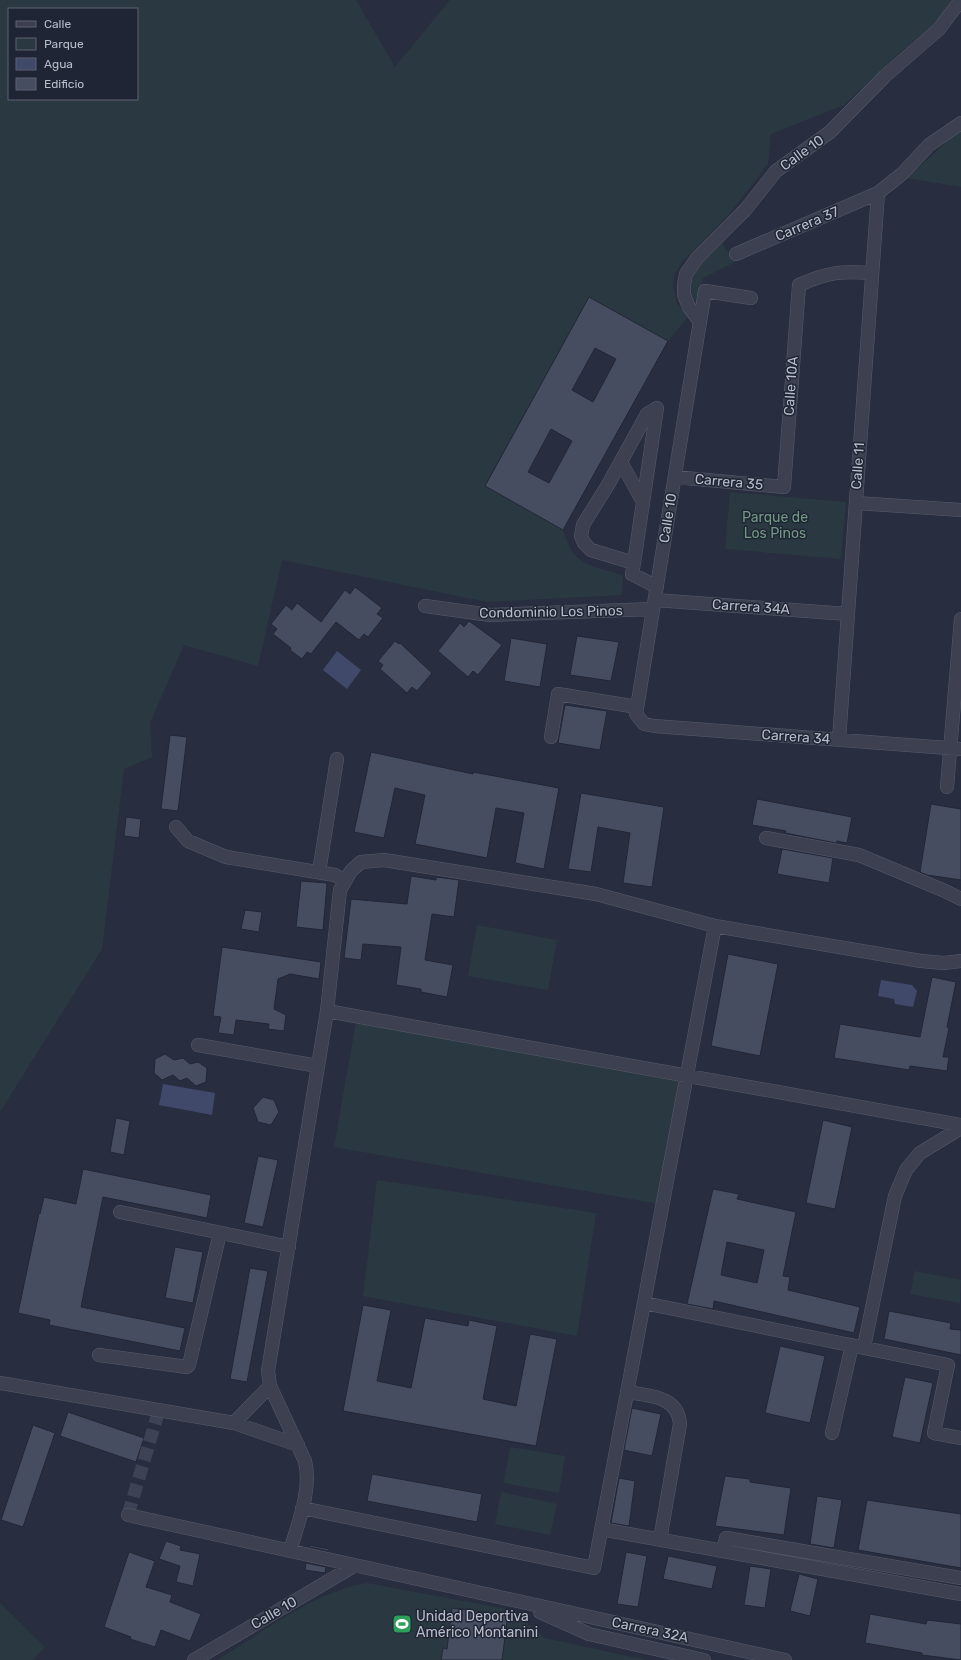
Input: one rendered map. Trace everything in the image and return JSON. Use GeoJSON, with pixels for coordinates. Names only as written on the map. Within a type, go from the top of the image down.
{"type":"FeatureCollection","features":[{"type":"Feature","properties":{"kind":"street","name":"Calle 10"},"geometry":{"type":"LineString","coordinates":[[700,322],[689,307],[684,295],[686,274],[697,258],[746,209],[776,171],[830,132],[885,76],[939,28],[961,0]]}},
{"type":"Feature","properties":{"kind":"street","name":"Carrera 37"},"geometry":{"type":"LineString","coordinates":[[736,254],[878,193],[903,173],[929,146],[961,122]]}},
{"type":"Feature","properties":{"kind":"street","name":"Calle 11"},"geometry":{"type":"LineString","coordinates":[[839,740],[878,193]]}},
{"type":"Feature","properties":{"kind":"street","name":"Calle 10A"},"geometry":{"type":"LineString","coordinates":[[784,487],[799,285],[830,273],[872,273]]}},
{"type":"Feature","properties":{"kind":"street","name":"Calle 10"},"geometry":{"type":"LineString","coordinates":[[636,711],[705,291],[751,298]]}},
{"type":"Feature","properties":{"kind":"street"},"geometry":{"type":"LineString","coordinates":[[634,564],[591,550],[584,543],[581,536],[583,524],[647,414],[657,408],[634,564],[632,574],[657,587]]}},
{"type":"Feature","properties":{"kind":"street"},"geometry":{"type":"LineString","coordinates":[[620,462],[643,502]]}},
{"type":"Feature","properties":{"kind":"street","name":"Carrera 35"},"geometry":{"type":"LineString","coordinates":[[675,477],[784,487]]}},
{"type":"Feature","properties":{"kind":"street"},"geometry":{"type":"LineString","coordinates":[[856,503],[961,510]]}},
{"type":"Feature","properties":{"kind":"street","name":"Carrera 34A"},"geometry":{"type":"LineString","coordinates":[[654,605],[848,614]]}},
{"type":"Feature","properties":{"kind":"street","name":"Condominio Los Pinos"},"geometry":{"type":"LineString","coordinates":[[425,606],[490,616],[654,605]]}},
{"type":"Feature","properties":{"kind":"street"},"geometry":{"type":"LineString","coordinates":[[947,787],[956,748],[961,618]]}},
{"type":"Feature","properties":{"kind":"street"},"geometry":{"type":"LineString","coordinates":[[551,737],[558,694],[636,711]]}},
{"type":"Feature","properties":{"kind":"street","name":"Carrera 34"},"geometry":{"type":"LineString","coordinates":[[636,711],[644,724],[654,726],[956,748]]}},
{"type":"Feature","properties":{"kind":"street"},"geometry":{"type":"LineString","coordinates":[[319,872],[337,759]]}},
{"type":"Feature","properties":{"kind":"street"},"geometry":{"type":"LineString","coordinates":[[176,828],[188,841],[226,857],[335,875],[345,881]]}},
{"type":"Feature","properties":{"kind":"street"},"geometry":{"type":"LineString","coordinates":[[766,838],[859,855],[945,890],[961,900]]}},
{"type":"Feature","properties":{"kind":"street"},"geometry":{"type":"LineString","coordinates":[[290,1551],[302,1508],[308,1473],[298,1445],[270,1386],[268,1371],[327,1011],[340,890],[351,871],[361,862],[384,860],[596,894],[715,926],[921,961],[944,963],[961,961]]}},
{"type":"Feature","properties":{"kind":"street"},"geometry":{"type":"LineString","coordinates":[[302,1508],[594,1568],[715,926]]}},
{"type":"Feature","properties":{"kind":"street"},"geometry":{"type":"LineString","coordinates":[[327,1011],[687,1074],[961,1125]]}},
{"type":"Feature","properties":{"kind":"street"},"geometry":{"type":"LineString","coordinates":[[198,1045],[318,1066]]}},
{"type":"Feature","properties":{"kind":"street"},"geometry":{"type":"LineString","coordinates":[[832,1433],[858,1346],[895,1196],[906,1170],[920,1153],[961,1128]]}},
{"type":"Feature","properties":{"kind":"street"},"geometry":{"type":"LineString","coordinates":[[120,1212],[289,1247]]}},
{"type":"Feature","properties":{"kind":"street"},"geometry":{"type":"LineString","coordinates":[[99,1355],[187,1367],[189,1365],[220,1233]]}},
{"type":"Feature","properties":{"kind":"street"},"geometry":{"type":"LineString","coordinates":[[644,1303],[948,1364],[934,1433],[961,1438]]}},
{"type":"Feature","properties":{"kind":"street"},"geometry":{"type":"LineString","coordinates":[[0,1383],[234,1423],[298,1445]]}},
{"type":"Feature","properties":{"kind":"street"},"geometry":{"type":"LineString","coordinates":[[234,1423],[270,1386]]}},
{"type":"Feature","properties":{"kind":"street"},"geometry":{"type":"LineString","coordinates":[[627,1392],[663,1399],[670,1402],[680,1416],[680,1424],[660,1540]]}},
{"type":"Feature","properties":{"kind":"street","name":"Carrera 32A"},"geometry":{"type":"LineString","coordinates":[[128,1515],[786,1660]]}},
{"type":"Feature","properties":{"kind":"street"},"geometry":{"type":"LineString","coordinates":[[601,1529],[961,1594]]}},
{"type":"Feature","properties":{"kind":"street"},"geometry":{"type":"LineString","coordinates":[[724,1551],[726,1538],[961,1578]]}},
{"type":"Feature","properties":{"kind":"street","name":"Calle 10"},"geometry":{"type":"LineString","coordinates":[[194,1660],[354,1566]]}},
{"type":"Feature","properties":{"kind":"street","name":"Carrera 32A"},"geometry":{"type":"LineString","coordinates":[[515,1601],[589,1634],[704,1660]]}},
{"type":"Feature","properties":{"kind":"green space"},"geometry":{"type":"Polygon","coordinates":[[[0,0],[356,0],[395,67],[450,0],[954,0],[937,22],[899,53],[844,105],[771,134],[768,164],[729,214],[682,262],[674,276],[673,287],[677,303],[688,317],[668,341],[589,297],[485,485],[563,530],[572,551],[585,563],[623,575],[622,595],[487,602],[282,560],[258,666],[184,645],[150,723],[152,757],[124,769],[102,949],[0,1112],[0,0]]]}},
{"type":"Feature","properties":{"kind":"green space"},"geometry":{"type":"Polygon","coordinates":[[[961,131],[961,187],[907,178],[952,137],[961,131]]]}},
{"type":"Feature","properties":{"kind":"green space"},"geometry":{"type":"Polygon","coordinates":[[[722,243],[735,262],[703,278],[697,303],[689,291],[693,272],[722,243]]]}},
{"type":"Feature","properties":{"kind":"green space","name":"Parque de Los Pinos"},"geometry":{"type":"Polygon","coordinates":[[[730,492],[846,502],[841,559],[725,549],[730,492]]]}},
{"type":"Feature","properties":{"kind":"green space"},"geometry":{"type":"Polygon","coordinates":[[[477,925],[557,940],[548,990],[468,976],[477,925]]]}},
{"type":"Feature","properties":{"kind":"green space"},"geometry":{"type":"Polygon","coordinates":[[[357,1016],[683,1073],[660,1204],[334,1147],[357,1016]]]}},
{"type":"Feature","properties":{"kind":"green space"},"geometry":{"type":"Polygon","coordinates":[[[377,1180],[596,1213],[577,1336],[363,1296],[377,1180]]]}},
{"type":"Feature","properties":{"kind":"green space"},"geometry":{"type":"Polygon","coordinates":[[[915,1271],[961,1280],[960,1303],[910,1294],[915,1271]]]}},
{"type":"Feature","properties":{"kind":"green space"},"geometry":{"type":"Polygon","coordinates":[[[510,1447],[565,1456],[559,1493],[504,1483],[510,1447]]]}},
{"type":"Feature","properties":{"kind":"green space"},"geometry":{"type":"Polygon","coordinates":[[[501,1492],[557,1504],[550,1535],[495,1524],[501,1492]]]}},
{"type":"Feature","properties":{"kind":"green space","name":"Unidad Deportiva Américo Montanini"},"geometry":{"type":"Polygon","coordinates":[[[367,1583],[511,1610],[545,1638],[646,1660],[217,1660],[289,1614],[308,1604],[327,1595],[367,1583]]]}},
{"type":"Feature","properties":{"kind":"green space"},"geometry":{"type":"Polygon","coordinates":[[[0,1603],[45,1647],[33,1660],[0,1660],[0,1603]]]}},
{"type":"Feature","properties":{"kind":"water"},"geometry":{"type":"Polygon","coordinates":[[[337,651],[361,670],[347,689],[323,670],[337,651]]]}},
{"type":"Feature","properties":{"kind":"water"},"geometry":{"type":"Polygon","coordinates":[[[881,980],[912,985],[917,991],[913,1007],[895,1004],[894,999],[878,996],[881,980]]]}},
{"type":"Feature","properties":{"kind":"water"},"geometry":{"type":"Polygon","coordinates":[[[163,1084],[215,1093],[212,1115],[159,1105],[163,1084]]]}},
{"type":"Feature","properties":{"kind":"building"},"geometry":{"type":"Polygon","coordinates":[[[589,297],[668,341],[563,530],[485,486],[589,297]],[[595,348],[572,390],[593,402],[616,359],[595,348]],[[551,429],[528,472],[549,483],[572,441],[551,429]]]}},
{"type":"Feature","properties":{"kind":"building"},"geometry":{"type":"Polygon","coordinates":[[[355,587],[382,608],[377,614],[383,618],[368,637],[364,634],[359,640],[336,622],[311,654],[307,652],[302,659],[273,634],[277,629],[271,624],[286,605],[292,610],[297,603],[321,622],[345,590],[350,594],[355,587]]]}},
{"type":"Feature","properties":{"kind":"building"},"geometry":{"type":"Polygon","coordinates":[[[469,621],[502,645],[478,675],[473,671],[468,677],[438,651],[460,623],[464,627],[469,621]]]}},
{"type":"Feature","properties":{"kind":"building"},"geometry":{"type":"Polygon","coordinates":[[[577,636],[619,642],[611,681],[570,675],[577,636]]]}},
{"type":"Feature","properties":{"kind":"building"},"geometry":{"type":"Polygon","coordinates":[[[511,638],[547,644],[540,687],[504,681],[511,638]]]}},
{"type":"Feature","properties":{"kind":"building"},"geometry":{"type":"Polygon","coordinates":[[[395,641],[399,644],[400,643],[432,673],[417,691],[412,687],[407,693],[380,669],[383,665],[378,661],[395,641]]]}},
{"type":"Feature","properties":{"kind":"building"},"geometry":{"type":"Polygon","coordinates":[[[565,705],[607,711],[600,750],[558,743],[565,705]]]}},
{"type":"Feature","properties":{"kind":"building"},"geometry":{"type":"Polygon","coordinates":[[[170,735],[187,737],[178,811],[161,809],[170,735]]]}},
{"type":"Feature","properties":{"kind":"building"},"geometry":{"type":"Polygon","coordinates":[[[371,752],[473,774],[473,772],[559,788],[544,869],[515,863],[524,813],[496,808],[487,858],[415,844],[425,795],[395,788],[384,838],[354,832],[371,752]]]}},
{"type":"Feature","properties":{"kind":"building"},"geometry":{"type":"Polygon","coordinates":[[[581,793],[664,807],[652,887],[623,883],[630,833],[598,827],[591,872],[568,869],[581,793]]]}},
{"type":"Feature","properties":{"kind":"building"},"geometry":{"type":"Polygon","coordinates":[[[757,799],[852,817],[847,843],[837,841],[836,843],[785,833],[786,831],[752,825],[757,799]]]}},
{"type":"Feature","properties":{"kind":"building"},"geometry":{"type":"Polygon","coordinates":[[[931,804],[961,809],[961,880],[927,875],[920,872],[931,804]]]}},
{"type":"Feature","properties":{"kind":"building"},"geometry":{"type":"Polygon","coordinates":[[[126,817],[141,819],[139,838],[124,836],[126,817]]]}},
{"type":"Feature","properties":{"kind":"building"},"geometry":{"type":"Polygon","coordinates":[[[782,849],[833,858],[829,883],[777,874],[782,849]]]}},
{"type":"Feature","properties":{"kind":"building"},"geometry":{"type":"Polygon","coordinates":[[[411,876],[436,880],[436,877],[459,880],[454,917],[432,914],[425,960],[453,965],[447,997],[421,992],[421,989],[396,985],[401,947],[363,944],[361,960],[344,958],[351,899],[407,904],[411,876]]]}},
{"type":"Feature","properties":{"kind":"building"},"geometry":{"type":"Polygon","coordinates":[[[301,881],[327,883],[323,930],[296,927],[301,881]]]}},
{"type":"Feature","properties":{"kind":"building"},"geometry":{"type":"Polygon","coordinates":[[[245,910],[262,912],[259,932],[241,929],[245,910]]]}},
{"type":"Feature","properties":{"kind":"building"},"geometry":{"type":"Polygon","coordinates":[[[222,947],[321,962],[319,979],[290,974],[278,979],[274,1009],[286,1015],[284,1031],[268,1029],[269,1024],[236,1020],[234,1035],[218,1033],[221,1017],[213,1016],[222,947]]]}},
{"type":"Feature","properties":{"kind":"building"},"geometry":{"type":"Polygon","coordinates":[[[728,954],[778,964],[760,1056],[711,1046],[728,954]]]}},
{"type":"Feature","properties":{"kind":"building"},"geometry":{"type":"Polygon","coordinates":[[[932,977],[956,982],[943,1057],[949,1057],[947,1071],[910,1066],[909,1070],[834,1058],[840,1024],[920,1037],[932,977]]]}},
{"type":"Feature","properties":{"kind":"building"},"geometry":{"type":"Polygon","coordinates":[[[165,1054],[174,1060],[183,1058],[190,1064],[198,1062],[207,1068],[206,1082],[196,1086],[187,1078],[180,1081],[173,1075],[162,1080],[154,1073],[155,1059],[165,1054]]]}},
{"type":"Feature","properties":{"kind":"building"},"geometry":{"type":"Polygon","coordinates":[[[263,1097],[274,1100],[279,1112],[271,1125],[258,1122],[253,1108],[263,1097]]]}},
{"type":"Feature","properties":{"kind":"building"},"geometry":{"type":"Polygon","coordinates":[[[116,1118],[130,1121],[124,1155],[110,1152],[116,1118]]]}},
{"type":"Feature","properties":{"kind":"building"},"geometry":{"type":"Polygon","coordinates":[[[823,1120],[852,1127],[835,1209],[806,1203],[823,1120]]]}},
{"type":"Feature","properties":{"kind":"building"},"geometry":{"type":"Polygon","coordinates":[[[258,1156],[278,1160],[263,1227],[244,1223],[258,1156]]]}},
{"type":"Feature","properties":{"kind":"building"},"geometry":{"type":"Polygon","coordinates":[[[83,1169],[211,1195],[207,1218],[103,1197],[81,1307],[185,1328],[180,1351],[49,1325],[50,1320],[18,1313],[39,1213],[40,1214],[44,1197],[76,1204],[83,1169]]]}},
{"type":"Feature","properties":{"kind":"building"},"geometry":{"type":"Polygon","coordinates":[[[713,1189],[739,1194],[737,1199],[796,1212],[783,1276],[790,1277],[788,1290],[860,1307],[854,1333],[714,1301],[713,1309],[687,1304],[713,1189]],[[727,1242],[721,1275],[757,1283],[764,1250],[727,1242]]]}},
{"type":"Feature","properties":{"kind":"building"},"geometry":{"type":"Polygon","coordinates":[[[175,1247],[203,1252],[193,1303],[165,1298],[175,1247]]]}},
{"type":"Feature","properties":{"kind":"building"},"geometry":{"type":"Polygon","coordinates":[[[250,1268],[268,1271],[247,1382],[230,1379],[250,1268]]]}},
{"type":"Feature","properties":{"kind":"building"},"geometry":{"type":"Polygon","coordinates":[[[363,1305],[391,1310],[377,1381],[411,1388],[425,1318],[468,1326],[469,1320],[497,1326],[483,1399],[516,1406],[530,1334],[557,1339],[536,1446],[343,1411],[363,1305]]]}},
{"type":"Feature","properties":{"kind":"building"},"geometry":{"type":"Polygon","coordinates":[[[889,1311],[951,1323],[950,1329],[961,1330],[961,1355],[884,1339],[889,1311]]]}},
{"type":"Feature","properties":{"kind":"building"},"geometry":{"type":"Polygon","coordinates":[[[780,1346],[825,1356],[810,1423],[765,1413],[780,1346]]]}},
{"type":"Feature","properties":{"kind":"building"},"geometry":{"type":"Polygon","coordinates":[[[905,1377],[933,1383],[920,1443],[892,1437],[905,1377]]]}},
{"type":"Feature","properties":{"kind":"building"},"geometry":{"type":"Polygon","coordinates":[[[632,1408],[661,1414],[652,1456],[624,1450],[632,1408]]]}},
{"type":"Feature","properties":{"kind":"building"},"geometry":{"type":"Polygon","coordinates":[[[68,1412],[144,1438],[136,1462],[60,1436],[68,1412]]]}},
{"type":"Feature","properties":{"kind":"building"},"geometry":{"type":"Polygon","coordinates":[[[33,1425],[55,1433],[23,1527],[1,1520],[33,1425]]]}},
{"type":"Feature","properties":{"kind":"building"},"geometry":{"type":"Polygon","coordinates":[[[372,1474],[482,1494],[477,1522],[367,1501],[372,1474]]]}},
{"type":"Feature","properties":{"kind":"building"},"geometry":{"type":"Polygon","coordinates":[[[725,1476],[750,1479],[750,1482],[791,1488],[784,1535],[715,1526],[725,1476]]]}},
{"type":"Feature","properties":{"kind":"building"},"geometry":{"type":"Polygon","coordinates":[[[619,1478],[635,1481],[629,1526],[611,1523],[619,1478]]]}},
{"type":"Feature","properties":{"kind":"building"},"geometry":{"type":"Polygon","coordinates":[[[817,1496],[842,1500],[834,1548],[810,1544],[817,1496]]]}},
{"type":"Feature","properties":{"kind":"building"},"geometry":{"type":"Polygon","coordinates":[[[867,1500],[961,1514],[961,1568],[858,1550],[867,1500]]]}},
{"type":"Feature","properties":{"kind":"building"},"geometry":{"type":"Polygon","coordinates":[[[166,1541],[181,1546],[180,1550],[200,1554],[193,1586],[176,1582],[180,1566],[159,1559],[166,1541]]]}},
{"type":"Feature","properties":{"kind":"building"},"geometry":{"type":"Polygon","coordinates":[[[309,1545],[329,1549],[329,1551],[309,1547],[309,1545]]]}},
{"type":"Feature","properties":{"kind":"building"},"geometry":{"type":"Polygon","coordinates":[[[129,1552],[155,1561],[146,1587],[172,1595],[170,1602],[201,1614],[190,1641],[161,1630],[155,1647],[130,1639],[131,1637],[104,1627],[129,1552]]]}},
{"type":"Feature","properties":{"kind":"building"},"geometry":{"type":"Polygon","coordinates":[[[626,1552],[647,1556],[638,1607],[617,1604],[626,1552]]]}},
{"type":"Feature","properties":{"kind":"building"},"geometry":{"type":"Polygon","coordinates":[[[668,1556],[717,1566],[712,1589],[663,1579],[668,1556]]]}},
{"type":"Feature","properties":{"kind":"building"},"geometry":{"type":"Polygon","coordinates":[[[306,1563],[326,1567],[325,1573],[305,1570],[306,1563]]]}},
{"type":"Feature","properties":{"kind":"building"},"geometry":{"type":"Polygon","coordinates":[[[750,1566],[771,1569],[765,1608],[744,1605],[750,1566]]]}},
{"type":"Feature","properties":{"kind":"building"},"geometry":{"type":"Polygon","coordinates":[[[799,1574],[818,1579],[810,1616],[790,1611],[799,1574]]]}},
{"type":"Feature","properties":{"kind":"building"},"geometry":{"type":"Polygon","coordinates":[[[452,1608],[508,1615],[502,1660],[441,1660],[443,1648],[447,1649],[452,1608]]]}},
{"type":"Feature","properties":{"kind":"building"},"geometry":{"type":"Polygon","coordinates":[[[870,1614],[926,1624],[927,1620],[961,1624],[961,1660],[922,1655],[922,1653],[865,1643],[870,1614]]]}},
{"type":"Feature","properties":{"kind":"tunnel"},"geometry":{"type":"LineString","coordinates":[[128,1515],[159,1410]]}},
{"type":"Feature","properties":{"kind":"place","name":"Unidad Deportiva Américo Montanini"},"geometry":{"type":"Point","coordinates":[402,1624]}}]}
